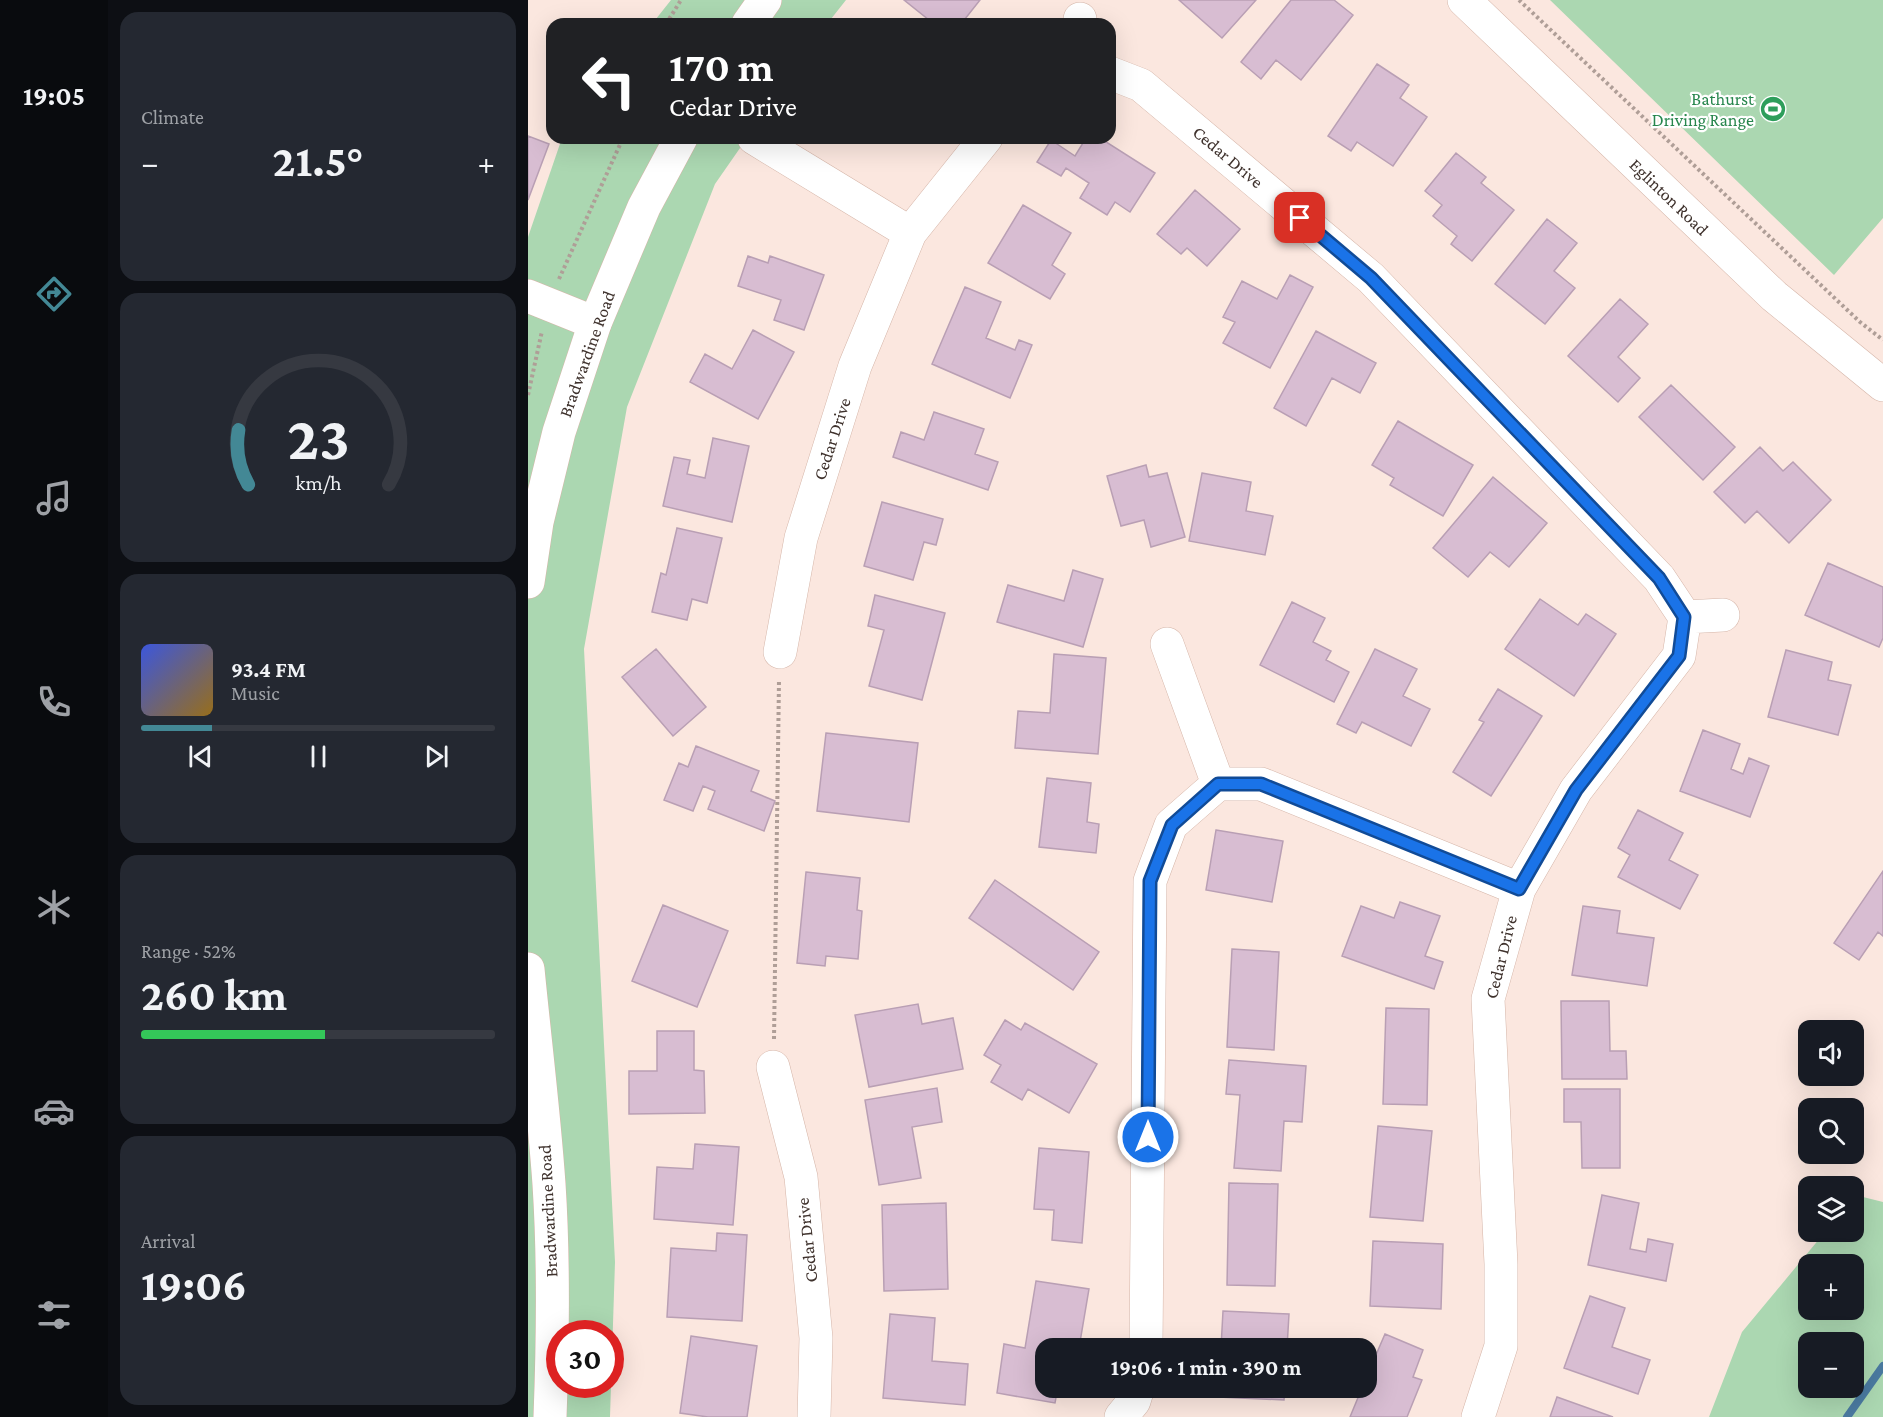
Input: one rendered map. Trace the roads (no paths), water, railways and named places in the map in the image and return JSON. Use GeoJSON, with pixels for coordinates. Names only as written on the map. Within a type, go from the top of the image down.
{"type":"FeatureCollection","features":[{"type":"Feature","properties":{"kind":"street"},"geometry":{"type":"LineString","coordinates":[[752,18],[765,0]]}},
{"type":"Feature","properties":{"kind":"street","name":"Eglinton Road"},"geometry":{"type":"LineString","coordinates":[[1464,0],[1774,296],[1847,358],[1883,385]]}},
{"type":"Feature","properties":{"kind":"street","name":"Cedar Drive"},"geometry":{"type":"LineString","coordinates":[[1116,75],[1141,85],[1371,278],[1659,578],[1684,617],[1679,656],[1576,790],[1519,889],[1488,999],[1501,1264],[1501,1346],[1478,1417]]}},
{"type":"Feature","properties":{"kind":"street","name":"Bradwardine Road"},"geometry":{"type":"LineString","coordinates":[[528,582],[537,522],[559,432],[595,323],[644,207],[678,144]]}},
{"type":"Feature","properties":{"kind":"street"},"geometry":{"type":"LineString","coordinates":[[764,144],[910,233]]}},
{"type":"Feature","properties":{"kind":"street","name":"Cedar Drive"},"geometry":{"type":"LineString","coordinates":[[780,652],[804,528],[855,366],[910,233],[982,144]]}},
{"type":"Feature","properties":{"kind":"street"},"geometry":{"type":"LineString","coordinates":[[538,299],[595,323]]}},
{"type":"Feature","properties":{"kind":"street"},"geometry":{"type":"LineString","coordinates":[[1684,617],[1723,615]]}},
{"type":"Feature","properties":{"kind":"street"},"geometry":{"type":"LineString","coordinates":[[1167,644],[1218,784]]}},
{"type":"Feature","properties":{"kind":"street"},"geometry":{"type":"LineString","coordinates":[[1146,1338],[1150,881],[1172,825],[1218,784],[1261,784],[1519,889]]}},
{"type":"Feature","properties":{"kind":"street","name":"Bradwardine Road"},"geometry":{"type":"LineString","coordinates":[[528,969],[549,1184],[552,1270],[550,1417]]}},
{"type":"Feature","properties":{"kind":"street","name":"Cedar Drive"},"geometry":{"type":"LineString","coordinates":[[773,1066],[801,1177],[816,1338],[814,1417]]}},
{"type":"Feature","properties":{"kind":"street"},"geometry":{"type":"LineString","coordinates":[[1121,1417],[1135,1398]]}},
{"type":"Feature","properties":{"kind":"waterway"},"geometry":{"type":"LineString","coordinates":[[1847,1417],[1883,1366]]}},
{"type":"Feature","properties":{"kind":"place","name":"Bathurst Driving Range"},"geometry":{"type":"Point","coordinates":[1773,109]}}]}
